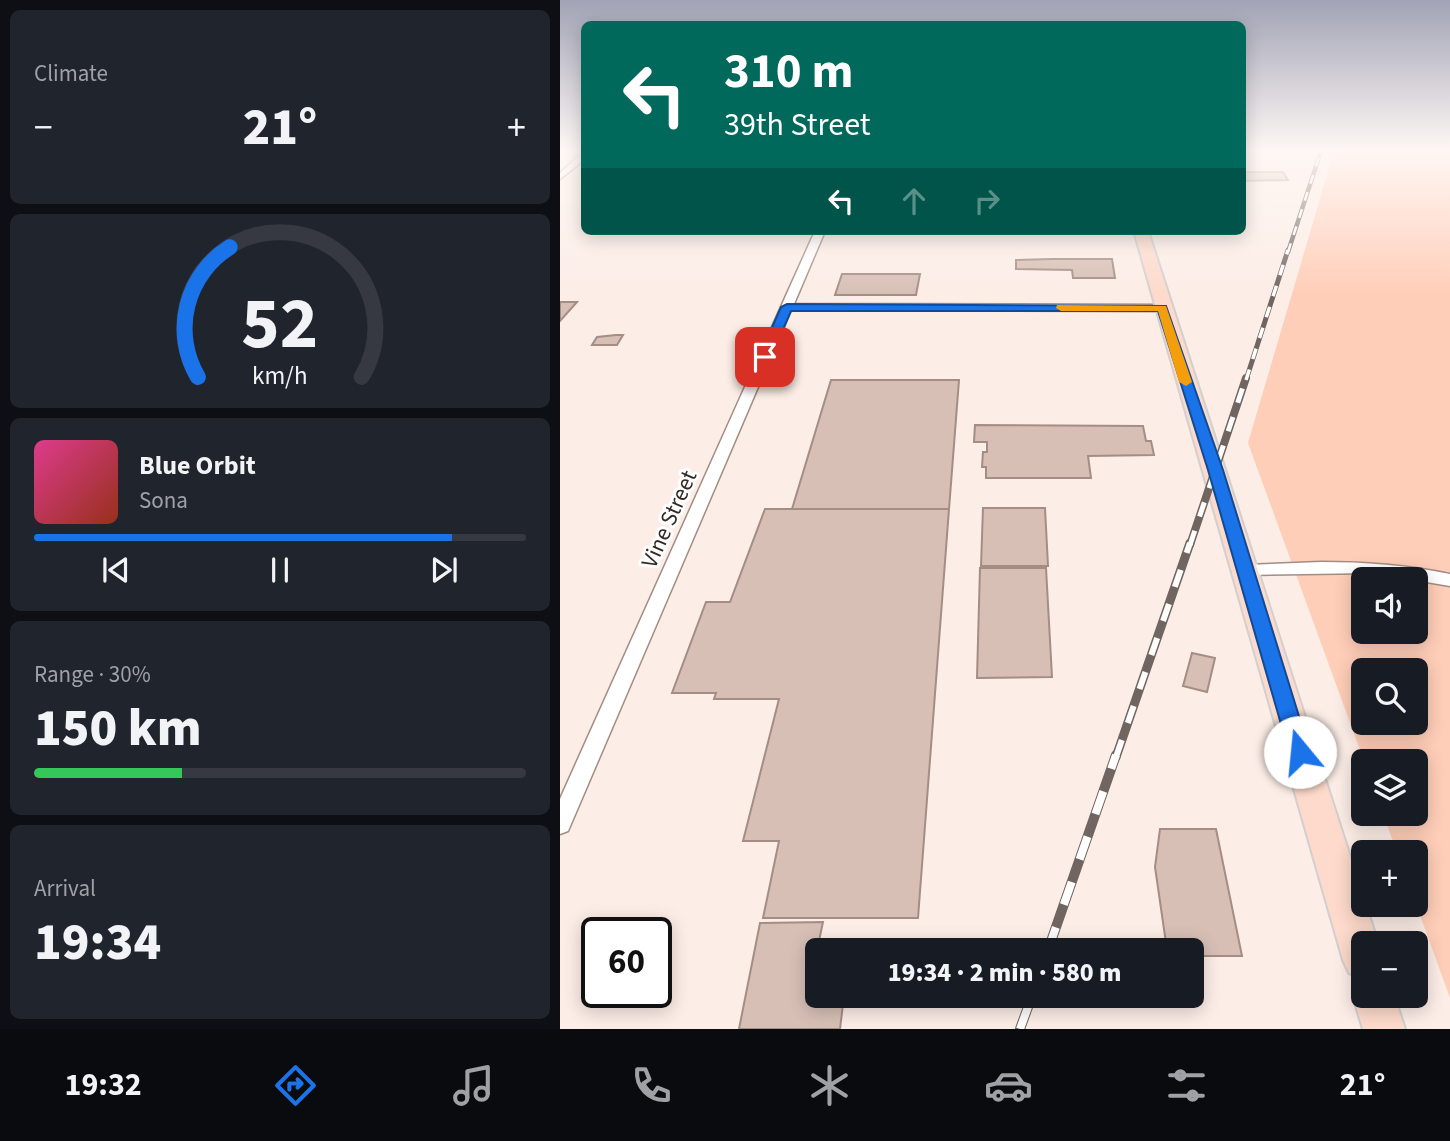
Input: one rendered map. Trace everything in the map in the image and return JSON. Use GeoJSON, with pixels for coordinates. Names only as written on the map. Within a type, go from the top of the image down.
{"type":"FeatureCollection","features":[{"type":"Feature","properties":{"kind":"main road"},"geometry":{"type":"LineString","coordinates":[[1142,235],[1162,308],[1216,470],[1354,931]]}},
{"type":"Feature","properties":{"kind":"main road"},"geometry":{"type":"LineString","coordinates":[[1378,1008],[1384,1029]]}},
{"type":"Feature","properties":{"kind":"street","name":"Vine Street"},"geometry":{"type":"LineString","coordinates":[[560,824],[818,235]]}},
{"type":"Feature","properties":{"kind":"street"},"geometry":{"type":"LineString","coordinates":[[787,307],[1162,308]]}},
{"type":"Feature","properties":{"kind":"street"},"geometry":{"type":"LineString","coordinates":[[1244,570],[1343,567],[1390,570],[1450,580]]}},
{"type":"Feature","properties":{"kind":"shaded area"},"geometry":{"type":"Polygon","coordinates":[[[1320,199],[1450,199],[1450,998],[1428,931],[1421,917],[1428,917],[1428,840],[1393,840],[1387,826],[1428,826],[1428,749],[1360,749],[1355,735],[1428,735],[1428,658],[1351,658],[1351,725],[1248,443],[1320,199]]]}},
{"type":"Feature","properties":{"kind":"building"},"geometry":{"type":"Polygon","coordinates":[[[1112,259],[1115,278],[1073,278],[1072,270],[1016,269],[1016,260],[1112,259]]]}},
{"type":"Feature","properties":{"kind":"building"},"geometry":{"type":"Polygon","coordinates":[[[842,274],[920,274],[916,295],[835,295],[842,274]]]}},
{"type":"Feature","properties":{"kind":"building"},"geometry":{"type":"Polygon","coordinates":[[[560,302],[577,302],[560,321],[560,302]]]}},
{"type":"Feature","properties":{"kind":"building"},"geometry":{"type":"Polygon","coordinates":[[[623,335],[617,345],[592,345],[597,337],[623,335]]]}},
{"type":"Feature","properties":{"kind":"building"},"geometry":{"type":"Polygon","coordinates":[[[831,380],[959,380],[949,509],[792,509],[831,380]]]}},
{"type":"Feature","properties":{"kind":"building"},"geometry":{"type":"Polygon","coordinates":[[[975,425],[1143,426],[1146,441],[1151,441],[1154,455],[1088,456],[1091,478],[986,478],[986,467],[982,467],[987,442],[974,442],[975,425]]]}},
{"type":"Feature","properties":{"kind":"building"},"geometry":{"type":"Polygon","coordinates":[[[983,508],[1045,508],[1048,566],[981,566],[983,508]]]}},
{"type":"Feature","properties":{"kind":"building"},"geometry":{"type":"Polygon","coordinates":[[[765,509],[949,509],[918,918],[763,918],[779,841],[743,841],[779,699],[714,699],[716,693],[672,693],[706,602],[730,602],[765,509]]]}},
{"type":"Feature","properties":{"kind":"building"},"geometry":{"type":"Polygon","coordinates":[[[980,568],[1046,568],[1052,677],[977,678],[980,568]]]}},
{"type":"Feature","properties":{"kind":"building"},"geometry":{"type":"Polygon","coordinates":[[[1192,653],[1215,658],[1207,692],[1183,686],[1192,653]]]}},
{"type":"Feature","properties":{"kind":"building"},"geometry":{"type":"Polygon","coordinates":[[[1160,829],[1216,829],[1242,956],[1204,956],[1204,938],[1165,938],[1155,867],[1160,829]]]}},
{"type":"Feature","properties":{"kind":"building"},"geometry":{"type":"Polygon","coordinates":[[[823,922],[820,938],[805,938],[805,1008],[843,1008],[840,1029],[739,1029],[760,923],[823,922]]]}},
{"type":"Feature","properties":{"kind":"railway"},"geometry":{"type":"LineString","coordinates":[[1288,252],[1305,199]]}},
{"type":"Feature","properties":{"kind":"railway"},"geometry":{"type":"LineString","coordinates":[[1246,380],[1288,250]]}},
{"type":"Feature","properties":{"kind":"railway"},"geometry":{"type":"LineString","coordinates":[[1190,545],[1246,378]]}},
{"type":"Feature","properties":{"kind":"railway"},"geometry":{"type":"LineString","coordinates":[[1116,757],[1190,543]]}},
{"type":"Feature","properties":{"kind":"railway"},"geometry":{"type":"LineString","coordinates":[[1052,938],[1116,755]]}},
{"type":"Feature","properties":{"kind":"railway"},"geometry":{"type":"LineString","coordinates":[[1020,1029],[1028,1008]]}},
{"type":"Feature","properties":{"kind":"slow traffic"},"geometry":{"type":"LineString","coordinates":[[1061,308],[1162,308],[1186,382]]}},
{"type":"Feature","properties":{"kind":"route"},"geometry":{"type":"LineString","coordinates":[[765,357],[787,307],[1162,308],[1216,470],[1300,752]]}}]}
